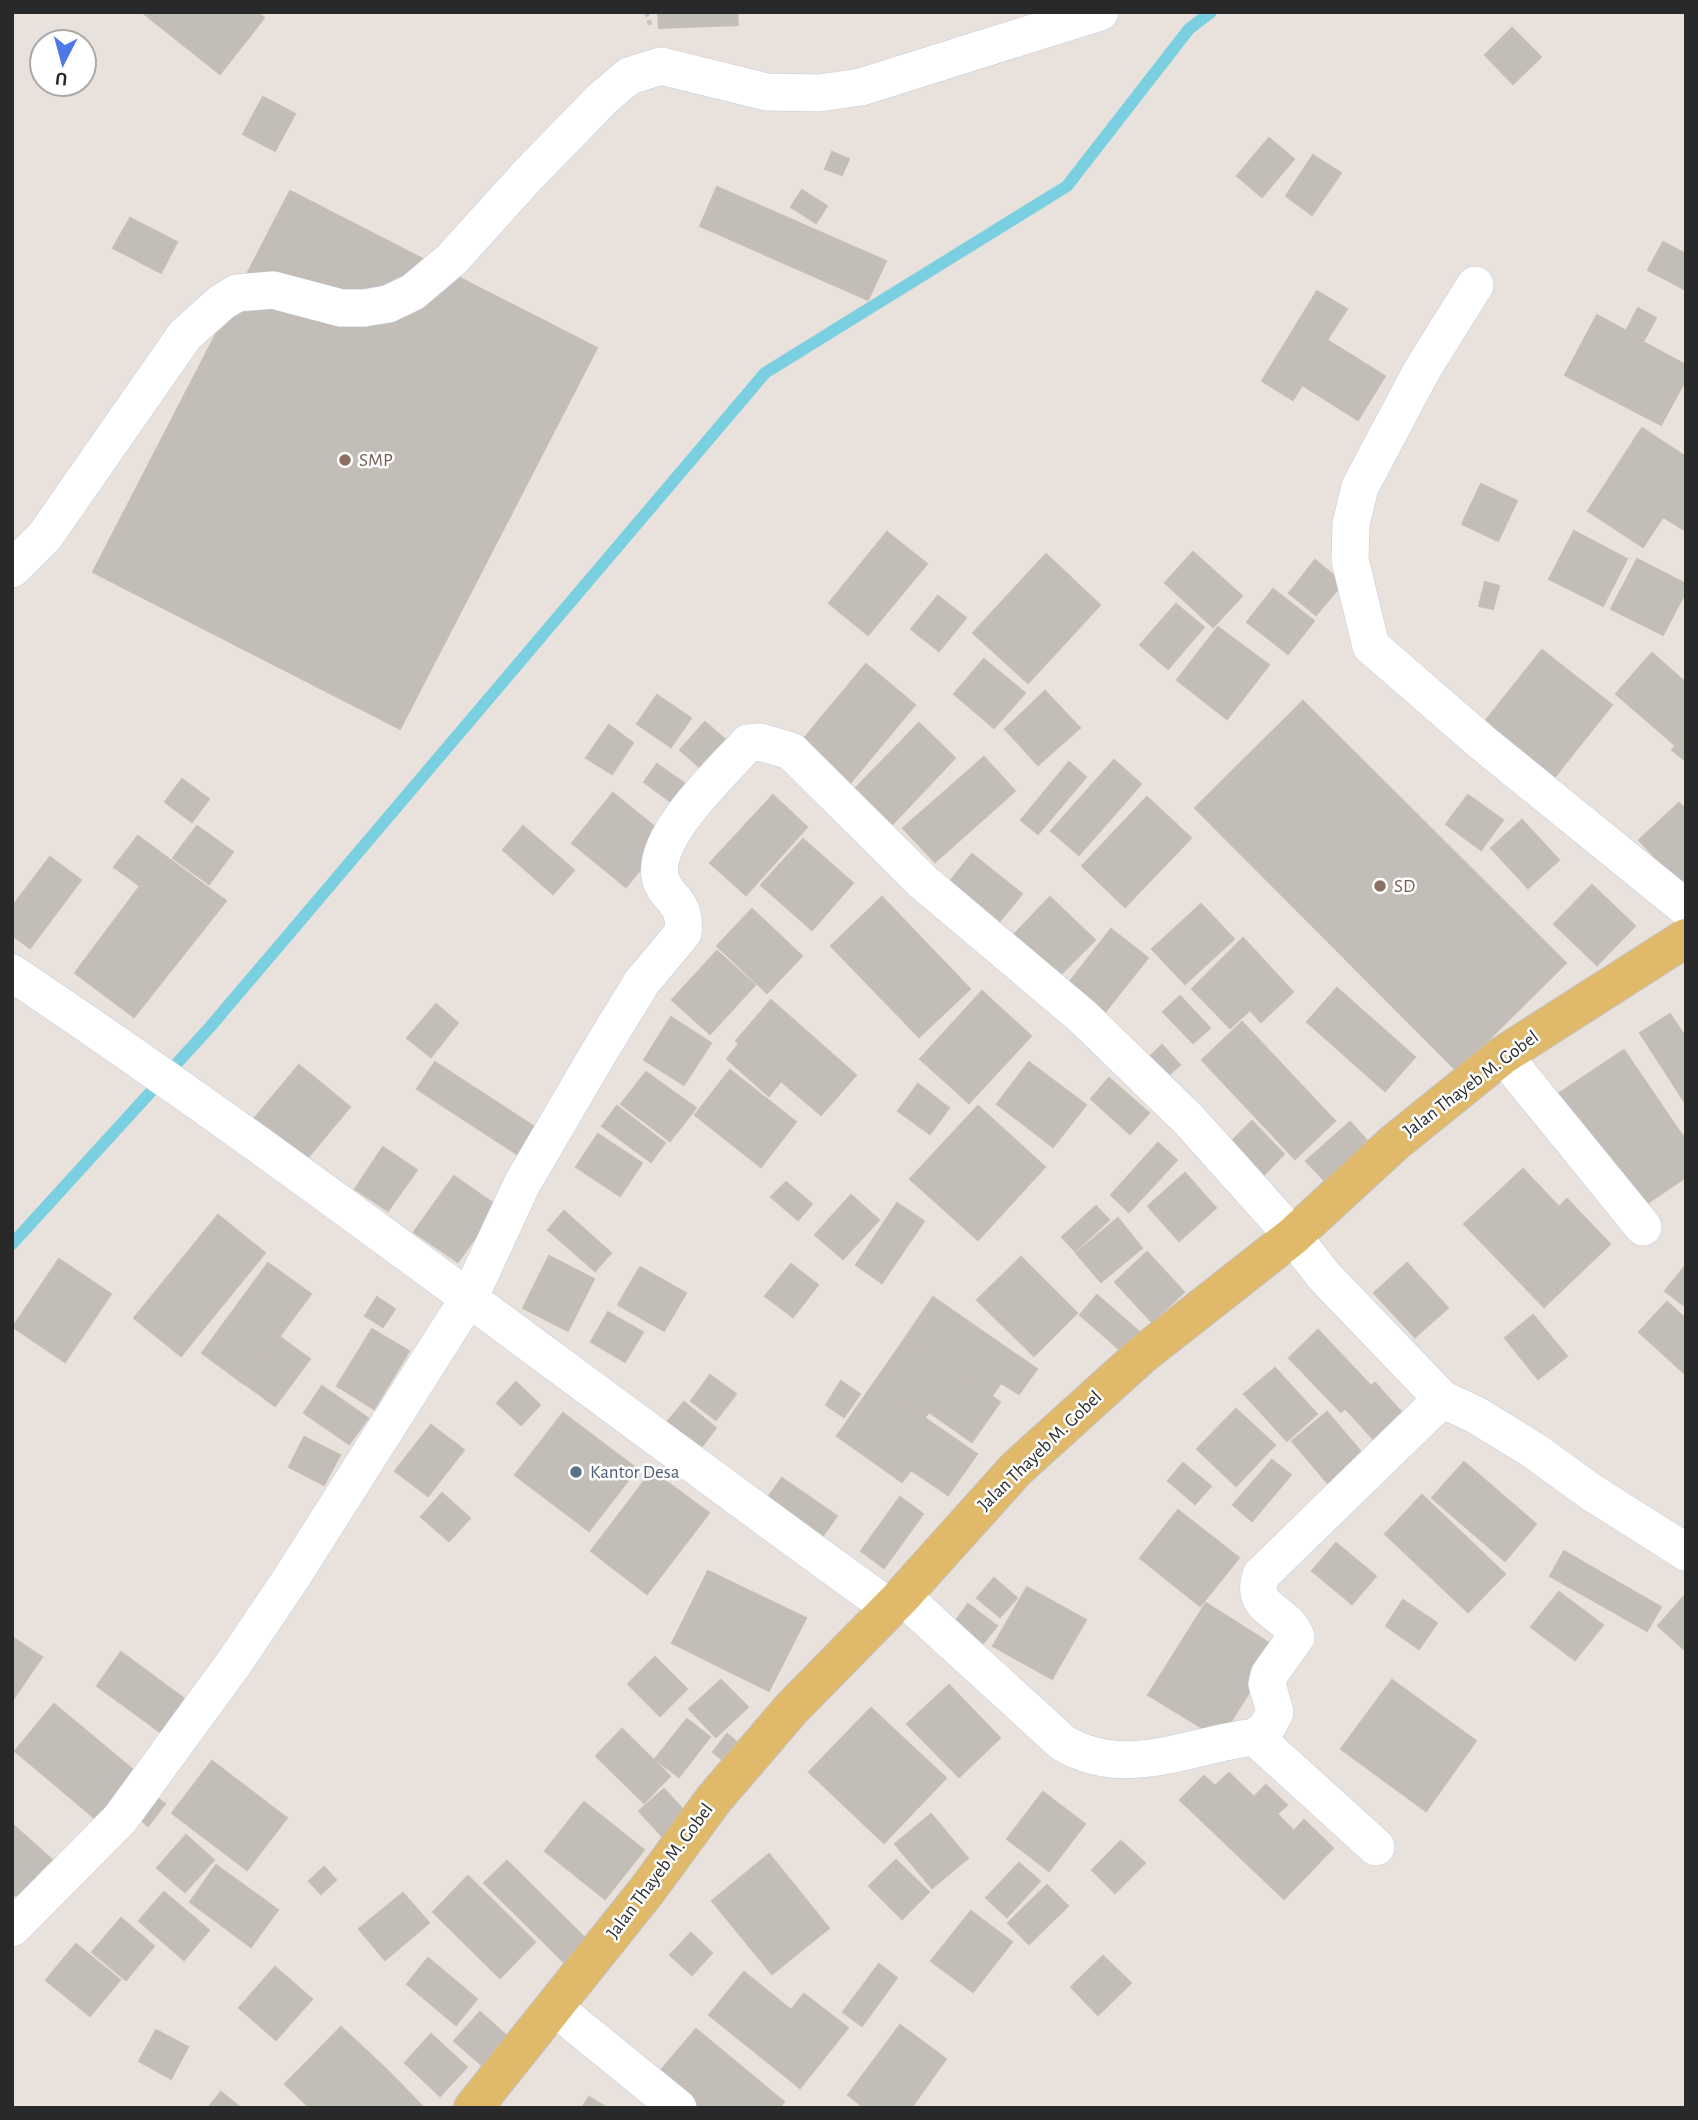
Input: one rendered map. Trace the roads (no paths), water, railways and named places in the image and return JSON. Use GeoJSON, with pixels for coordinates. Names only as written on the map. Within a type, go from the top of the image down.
{"type":"FeatureCollection","features":[{"type":"Feature","properties":{"kind":"main road","name":"Jalan Thayeb M. Gobel"},"geometry":{"type":"LineString","coordinates":[[472,2108],[648,1889],[714,1799],[792,1707],[895,1601],[1016,1468],[1143,1354],[1293,1236],[1394,1143],[1503,1055],[1686,938]]}},
{"type":"Feature","properties":{"kind":"street"},"geometry":{"type":"LineString","coordinates":[[12,569],[45,536],[185,335],[222,302],[237,293],[273,290],[341,308],[364,309],[388,304],[413,292],[452,259],[536,167],[602,99],[629,76],[661,66],[766,92],[818,93],[860,88],[1100,12]]}},
{"type":"Feature","properties":{"kind":"street"},"geometry":{"type":"LineString","coordinates":[[1475,285],[1422,370],[1360,487],[1351,524],[1350,560],[1371,646],[1484,744],[1686,908]]}},
{"type":"Feature","properties":{"kind":"street"},"geometry":{"type":"LineString","coordinates":[[12,1928],[120,1819],[234,1663],[470,1296],[522,1184],[642,982],[683,933],[682,912],[660,879],[661,852],[696,800],[748,743],[760,742],[791,751],[923,882],[1083,1017],[1189,1120],[1293,1236],[1324,1276],[1442,1399],[1536,1452],[1591,1492],[1686,1552]]}},
{"type":"Feature","properties":{"kind":"street"},"geometry":{"type":"LineString","coordinates":[[12,973],[110,1038],[895,1601],[1063,1743],[1084,1755],[1137,1762],[1201,1746],[1255,1737],[1266,1730],[1275,1712],[1267,1684],[1269,1675],[1296,1637],[1291,1627],[1260,1600],[1257,1587],[1261,1575],[1442,1399]]}},
{"type":"Feature","properties":{"kind":"street"},"geometry":{"type":"LineString","coordinates":[[1503,1055],[1643,1227]]}},
{"type":"Feature","properties":{"kind":"street"},"geometry":{"type":"LineString","coordinates":[[1255,1737],[1376,1847]]}},
{"type":"Feature","properties":{"kind":"street"},"geometry":{"type":"LineString","coordinates":[[554,2007],[678,2108]]}},
{"type":"Feature","properties":{"kind":"waterway"},"geometry":{"type":"LineString","coordinates":[[12,1244],[210,1027],[765,373],[1067,186],[1189,29],[1211,12]]}},
{"type":"Feature","properties":{"kind":"place","name":"SMP"},"geometry":{"type":"Point","coordinates":[345,460]}},
{"type":"Feature","properties":{"kind":"place","name":"SD"},"geometry":{"type":"Point","coordinates":[1380,886]}},
{"type":"Feature","properties":{"kind":"place","name":"Kantor Desa"},"geometry":{"type":"Point","coordinates":[576,1472]}}]}
